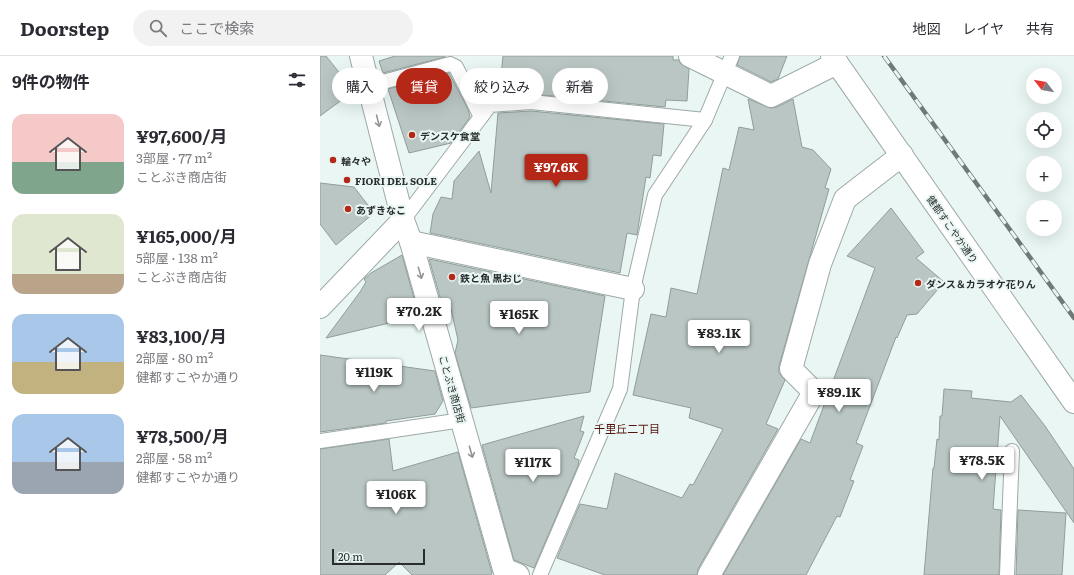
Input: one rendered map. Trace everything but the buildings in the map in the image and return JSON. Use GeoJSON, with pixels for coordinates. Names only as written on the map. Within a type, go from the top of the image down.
{"type":"FeatureCollection","features":[{"type":"Feature","properties":{"kind":"street","name":"ことぶき商店街"},"geometry":{"type":"LineString","coordinates":[[361,56],[364,68]]}},
{"type":"Feature","properties":{"kind":"street"},"geometry":{"type":"LineString","coordinates":[[690,56],[729,65],[771,96],[835,59]]}},
{"type":"Feature","properties":{"kind":"street","name":"健都すこやか通り"},"geometry":{"type":"LineString","coordinates":[[835,59],[1074,402]]}},
{"type":"Feature","properties":{"kind":"street","name":"ことぶき商店街"},"geometry":{"type":"LineString","coordinates":[[373,104],[403,220],[411,242],[507,573]]}},
{"type":"Feature","properties":{"kind":"street"},"geometry":{"type":"LineString","coordinates":[[709,575],[814,392],[791,370],[820,264],[845,199],[902,155]]}},
{"type":"Feature","properties":{"kind":"street"},"geometry":{"type":"LineString","coordinates":[[320,307],[403,220]]}},
{"type":"Feature","properties":{"kind":"street"},"geometry":{"type":"LineString","coordinates":[[411,242],[632,289]]}},
{"type":"Feature","properties":{"kind":"lane"},"geometry":{"type":"LineString","coordinates":[[388,81],[450,64],[456,67],[481,117]]}},
{"type":"Feature","properties":{"kind":"lane"},"geometry":{"type":"LineString","coordinates":[[540,575],[620,389],[632,289],[656,195],[705,120],[729,65]]}},
{"type":"Feature","properties":{"kind":"lane"},"geometry":{"type":"LineString","coordinates":[[403,220],[490,105],[531,102],[705,120]]}},
{"type":"Feature","properties":{"kind":"lane"},"geometry":{"type":"LineString","coordinates":[[320,441],[462,420]]}},
{"type":"Feature","properties":{"kind":"lane"},"geometry":{"type":"LineString","coordinates":[[1007,575],[1012,451]]}},
{"type":"Feature","properties":{"kind":"railway"},"geometry":{"type":"LineString","coordinates":[[884,56],[1074,318]]}},
{"type":"Feature","properties":{"kind":"place","name":"デンスケ食堂"},"geometry":{"type":"Point","coordinates":[412,135]}},
{"type":"Feature","properties":{"kind":"place","name":"輪々や"},"geometry":{"type":"Point","coordinates":[333,160]}},
{"type":"Feature","properties":{"kind":"place","name":"FIORI DEL SOLE"},"geometry":{"type":"Point","coordinates":[347,180]}},
{"type":"Feature","properties":{"kind":"place","name":"あずきなこ"},"geometry":{"type":"Point","coordinates":[348,209]}},
{"type":"Feature","properties":{"kind":"place","name":"鉄と魚 黒おじ"},"geometry":{"type":"Point","coordinates":[452,277]}},
{"type":"Feature","properties":{"kind":"place","name":"ダンス＆カラオケ花りん"},"geometry":{"type":"Point","coordinates":[918,283]}},
{"type":"Feature","properties":{"kind":"district","name":"千里丘二丁目"},"geometry":{"type":"Point","coordinates":[627,428]}}]}
